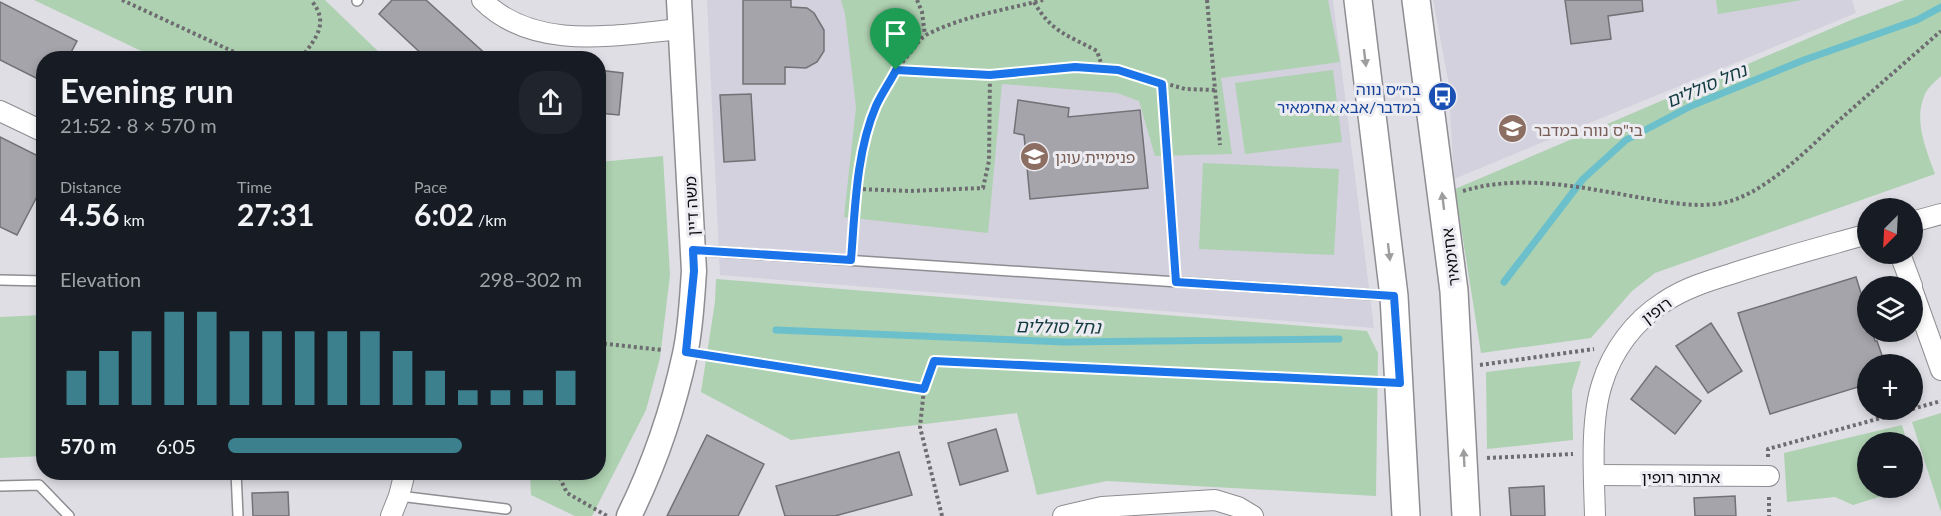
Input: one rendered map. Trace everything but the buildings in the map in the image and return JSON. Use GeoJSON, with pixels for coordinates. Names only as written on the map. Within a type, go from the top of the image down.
{"type":"FeatureCollection","features":[{"type":"Feature","properties":{"kind":"main road"},"geometry":{"type":"LineString","coordinates":[[1358,0],[1394,296],[1406,516]]}},
{"type":"Feature","properties":{"kind":"main road","name":"אחימאיר"},"geometry":{"type":"LineString","coordinates":[[1416,0],[1454,291],[1466,516]]}},
{"type":"Feature","properties":{"kind":"street"},"geometry":{"type":"LineString","coordinates":[[482,0],[491,9],[521,26],[573,37],[681,30]]}},
{"type":"Feature","properties":{"kind":"street","name":"משה דיין"},"geometry":{"type":"LineString","coordinates":[[629,516],[644,486],[661,440],[686,352],[694,271],[679,0]]}},
{"type":"Feature","properties":{"kind":"street"},"geometry":{"type":"LineString","coordinates":[[0,111],[36,128]]}},
{"type":"Feature","properties":{"kind":"street"},"geometry":{"type":"LineString","coordinates":[[1923,219],[1941,214]]}},
{"type":"Feature","properties":{"kind":"street","name":"רופין"},"geometry":{"type":"LineString","coordinates":[[1594,516],[1594,453],[1601,386],[1624,338],[1664,302],[1694,286],[1857,237]]}},
{"type":"Feature","properties":{"kind":"street"},"geometry":{"type":"LineString","coordinates":[[1923,319],[1941,370]]}},
{"type":"Feature","properties":{"kind":"street","name":"ארתור רופין"},"geometry":{"type":"LineString","coordinates":[[1594,476],[1769,476]]}},
{"type":"Feature","properties":{"kind":"street"},"geometry":{"type":"LineString","coordinates":[[391,516],[403,480]]}},
{"type":"Feature","properties":{"kind":"street"},"geometry":{"type":"LineString","coordinates":[[1063,516],[1102,507],[1215,500],[1238,507],[1253,516]]}},
{"type":"Feature","properties":{"kind":"lane"},"geometry":{"type":"LineString","coordinates":[[693,250],[1394,296]]}},
{"type":"Feature","properties":{"kind":"lane"},"geometry":{"type":"LineString","coordinates":[[0,280],[36,281]]}},
{"type":"Feature","properties":{"kind":"lane"},"geometry":{"type":"LineString","coordinates":[[236,480],[238,516]]}},
{"type":"Feature","properties":{"kind":"lane"},"geometry":{"type":"LineString","coordinates":[[0,486],[39,485],[69,516]]}},
{"type":"Feature","properties":{"kind":"lane"},"geometry":{"type":"LineString","coordinates":[[399,496],[506,509]]}},
{"type":"Feature","properties":{"kind":"path"},"geometry":{"type":"LineString","coordinates":[[122,0],[232,51]]}},
{"type":"Feature","properties":{"kind":"path"},"geometry":{"type":"LineString","coordinates":[[304,51],[321,25],[320,11],[311,0]]}},
{"type":"Feature","properties":{"kind":"path"},"geometry":{"type":"LineString","coordinates":[[917,0],[922,12],[925,35]]}},
{"type":"Feature","properties":{"kind":"path"},"geometry":{"type":"LineString","coordinates":[[851,260],[857,189],[876,107],[896,70],[925,35],[967,19],[1042,0]]}},
{"type":"Feature","properties":{"kind":"path"},"geometry":{"type":"LineString","coordinates":[[1207,0],[1220,145]]}},
{"type":"Feature","properties":{"kind":"path"},"geometry":{"type":"LineString","coordinates":[[1034,1],[1046,21],[1064,35],[1097,51],[1103,69]]}},
{"type":"Feature","properties":{"kind":"path"},"geometry":{"type":"LineString","coordinates":[[1443,196],[1489,183],[1515,182],[1556,184],[1664,202],[1692,204],[1717,204],[1742,197],[1775,177],[1941,31]]}},
{"type":"Feature","properties":{"kind":"path"},"geometry":{"type":"LineString","coordinates":[[896,70],[990,75],[1075,67],[1118,70],[1185,89],[1215,90]]}},
{"type":"Feature","properties":{"kind":"path"},"geometry":{"type":"LineString","coordinates":[[857,189],[910,191],[983,188],[989,161],[990,75]]}},
{"type":"Feature","properties":{"kind":"path"},"geometry":{"type":"LineString","coordinates":[[1162,84],[1176,282]]}},
{"type":"Feature","properties":{"kind":"path"},"geometry":{"type":"LineString","coordinates":[[606,344],[686,352],[924,389]]}},
{"type":"Feature","properties":{"kind":"path"},"geometry":{"type":"LineString","coordinates":[[1459,368],[1573,350],[1619,347]]}},
{"type":"Feature","properties":{"kind":"path"},"geometry":{"type":"LineString","coordinates":[[942,516],[920,427],[924,389],[934,361],[1400,383]]}},
{"type":"Feature","properties":{"kind":"path"},"geometry":{"type":"LineString","coordinates":[[1923,406],[1941,401]]}},
{"type":"Feature","properties":{"kind":"path"},"geometry":{"type":"LineString","coordinates":[[1769,516],[1768,449],[1872,420]]}},
{"type":"Feature","properties":{"kind":"path"},"geometry":{"type":"LineString","coordinates":[[1464,459],[1594,453]]}},
{"type":"Feature","properties":{"kind":"path"},"geometry":{"type":"LineString","coordinates":[[561,480],[567,494],[608,516]]}},
{"type":"Feature","properties":{"kind":"shaded area","name":"פנימיית עוגן"},"geometry":{"type":"Polygon","coordinates":[[[707,0],[1333,0],[1374,328],[720,275],[707,0]]]}},
{"type":"Feature","properties":{"kind":"shaded area","name":"בי\"ס נווה במדבר"},"geometry":{"type":"Polygon","coordinates":[[[1433,0],[1852,0],[1856,13],[1454,179],[1448,79],[1433,0]]]}},
{"type":"Feature","properties":{"kind":"green space"},"geometry":{"type":"Polygon","coordinates":[[[34,0],[325,0],[378,51],[141,51],[34,0]]]}},
{"type":"Feature","properties":{"kind":"green space"},"geometry":{"type":"Polygon","coordinates":[[[841,0],[1328,0],[1340,62],[1221,78],[1232,154],[1155,156],[1139,101],[1117,93],[1002,84],[988,233],[844,217],[856,107],[845,14],[841,0]]]}},
{"type":"Feature","properties":{"kind":"green space"},"geometry":{"type":"Polygon","coordinates":[[[1716,0],[1802,0],[1718,14],[1716,0]]]}},
{"type":"Feature","properties":{"kind":"green space"},"geometry":{"type":"Polygon","coordinates":[[[1904,0],[1941,0],[1941,76],[1926,91],[1920,114],[1922,134],[1935,174],[1867,198],[1857,198],[1857,202],[1655,273],[1632,291],[1591,338],[1481,353],[1455,189],[1851,20],[1904,0]]]}},
{"type":"Feature","properties":{"kind":"green space"},"geometry":{"type":"Polygon","coordinates":[[[1333,70],[1342,142],[1245,154],[1235,83],[1333,70]]]}},
{"type":"Feature","properties":{"kind":"green space"},"geometry":{"type":"Polygon","coordinates":[[[663,156],[670,275],[660,358],[646,410],[592,516],[575,516],[531,495],[530,480],[606,480],[606,161],[663,156]]]}},
{"type":"Feature","properties":{"kind":"green space"},"geometry":{"type":"Polygon","coordinates":[[[1203,163],[1339,169],[1334,255],[1199,249],[1203,163]]]}},
{"type":"Feature","properties":{"kind":"green space"},"geometry":{"type":"Polygon","coordinates":[[[716,279],[1367,331],[1378,353],[1376,496],[1107,481],[1037,495],[1017,413],[791,440],[701,392],[715,302],[716,279]]]}},
{"type":"Feature","properties":{"kind":"green space"},"geometry":{"type":"Polygon","coordinates":[[[36,315],[36,456],[0,458],[0,317],[36,315]]]}},
{"type":"Feature","properties":{"kind":"green space"},"geometry":{"type":"Polygon","coordinates":[[[1581,361],[1572,390],[1573,440],[1487,449],[1486,372],[1581,361]]]}},
{"type":"Feature","properties":{"kind":"green space"},"geometry":{"type":"Polygon","coordinates":[[[1941,413],[1941,512],[1923,456],[1923,432],[1915,432],[1912,422],[1941,413]]]}},
{"type":"Feature","properties":{"kind":"green space"},"geometry":{"type":"Polygon","coordinates":[[[1902,425],[1904,432],[1872,432],[1902,425]]]}},
{"type":"Feature","properties":{"kind":"green space"},"geometry":{"type":"Polygon","coordinates":[[[1857,436],[1857,498],[1876,498],[1853,505],[1835,497],[1787,502],[1784,453],[1857,436]]]}},
{"type":"Feature","properties":{"kind":"waterway","name":"נחל סוללים"},"geometry":{"type":"LineString","coordinates":[[1504,282],[1583,179],[1626,140],[1691,106],[1804,60],[1917,20],[1941,7]]}},
{"type":"Feature","properties":{"kind":"waterway","name":"נחל סוללים"},"geometry":{"type":"LineString","coordinates":[[776,330],[1064,342],[1339,339]]}},
{"type":"Feature","properties":{"kind":"place","name":"בה״ס נווה במדבר/אבא אחימאיר"},"geometry":{"type":"Point","coordinates":[1442,97]}},
{"type":"Feature","properties":{"kind":"place","name":"בי\"ס נווה במדבר"},"geometry":{"type":"Point","coordinates":[1513,129]}},
{"type":"Feature","properties":{"kind":"place","name":"פנימיית עוגן"},"geometry":{"type":"Point","coordinates":[1034,156]}},
{"type":"Feature","properties":{"kind":"route"},"geometry":{"type":"LineString","coordinates":[[1075,67],[1118,70],[1162,84],[1176,282],[1394,296],[1400,383],[934,361],[924,389],[686,352],[694,271],[693,250],[851,260],[857,189],[864,151],[876,107],[896,70],[990,75],[1075,67]]}}]}
